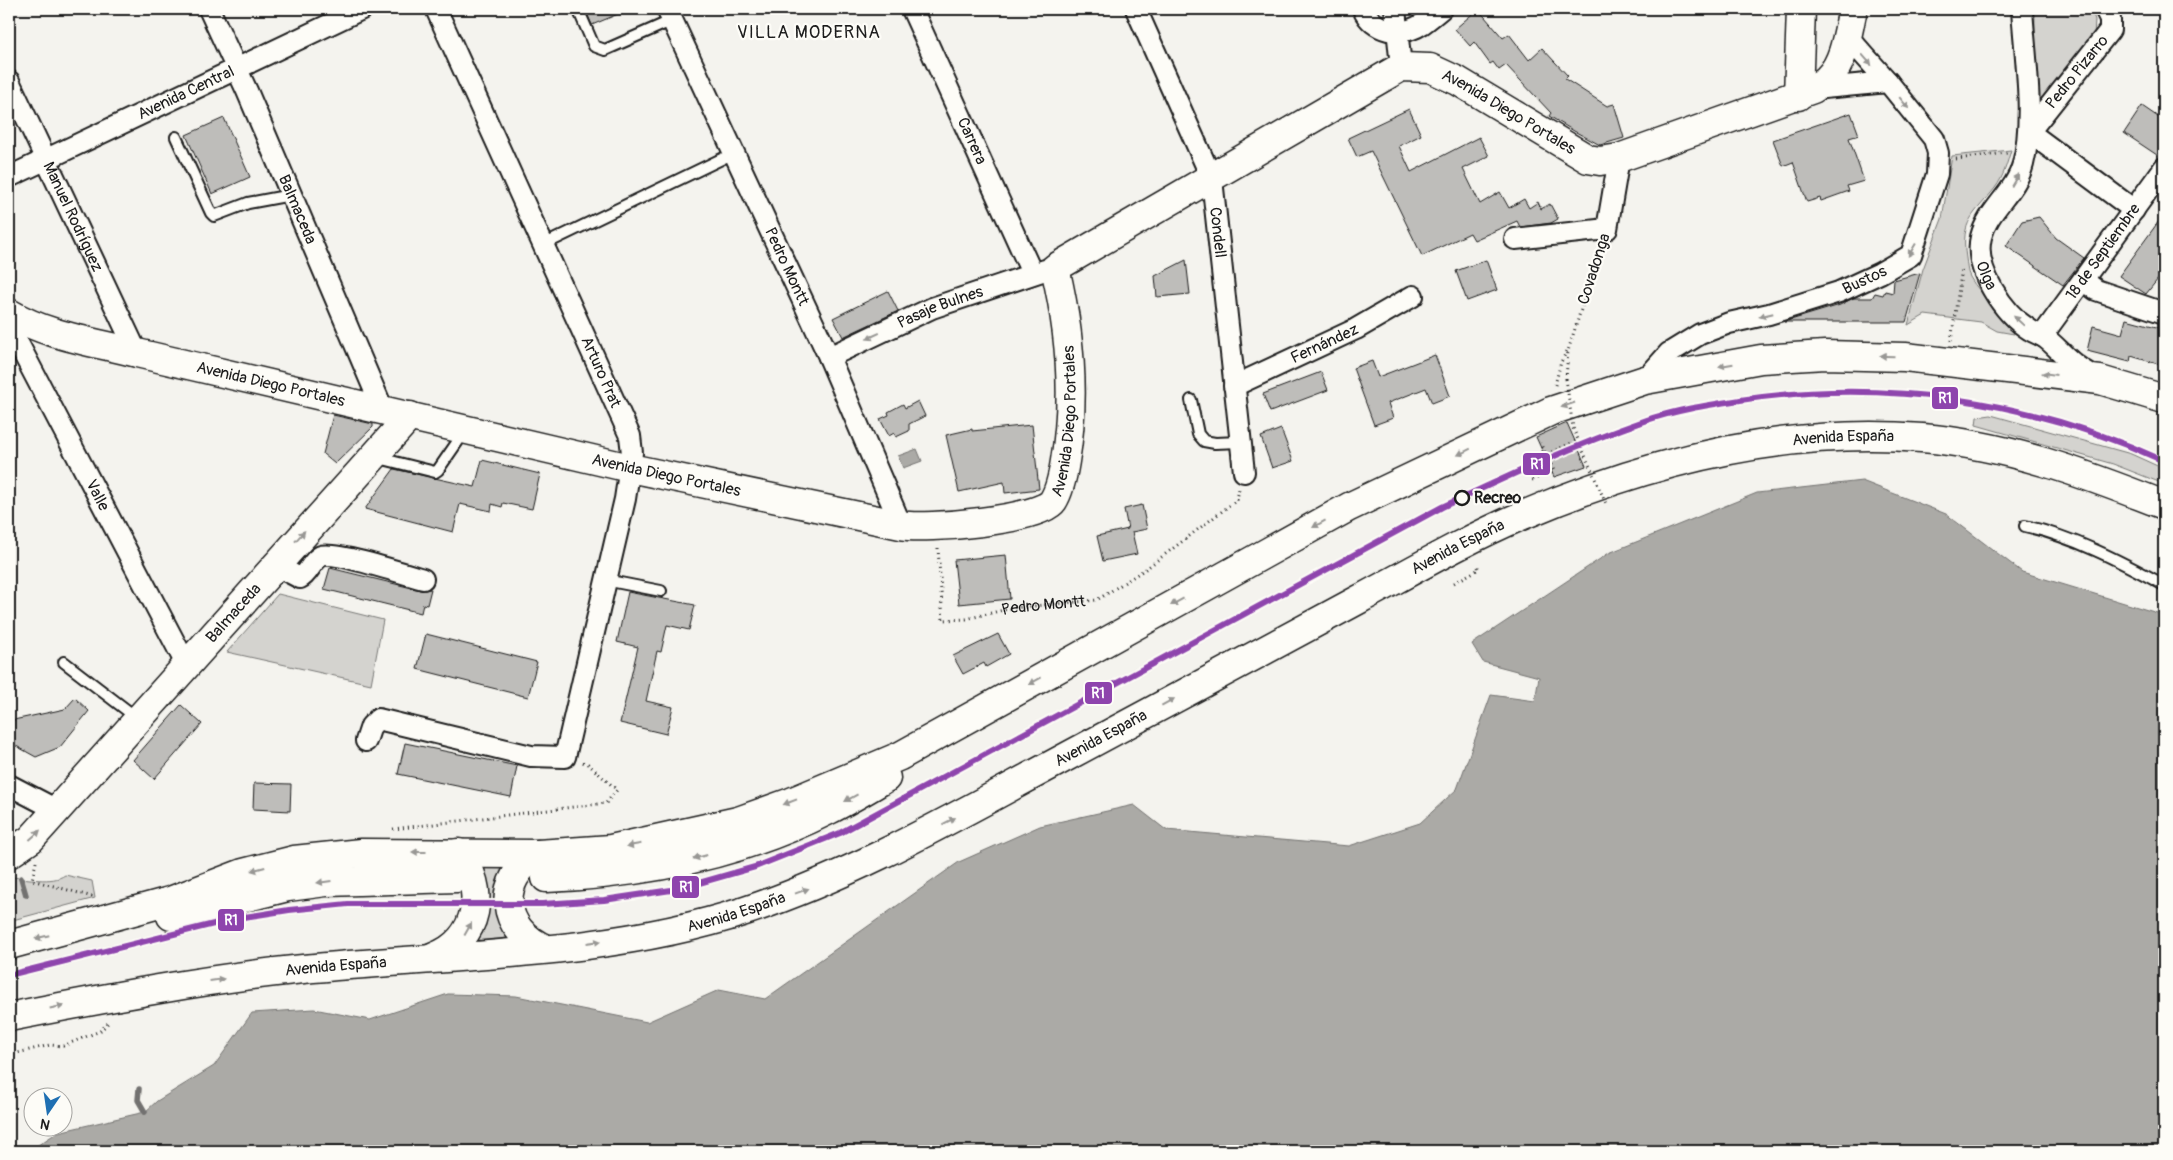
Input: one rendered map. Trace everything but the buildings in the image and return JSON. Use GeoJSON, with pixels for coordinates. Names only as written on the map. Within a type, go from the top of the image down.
{"type":"FeatureCollection","features":[{"type":"Feature","properties":{"kind":"main road"},"geometry":{"type":"LineString","coordinates":[[1801,9],[1806,93]]}},
{"type":"Feature","properties":{"kind":"main road","name":"Avenida Diego Portales"},"geometry":{"type":"LineString","coordinates":[[1401,67],[1430,68],[1437,71],[1588,159],[1600,161],[1618,158],[1806,93],[1830,77],[1847,36],[1853,9]]}},
{"type":"Feature","properties":{"kind":"main road"},"geometry":{"type":"LineString","coordinates":[[1044,271],[1212,179],[1401,67]]}},
{"type":"Feature","properties":{"kind":"main road","name":"Avenida Diego Portales"},"geometry":{"type":"LineString","coordinates":[[9,313],[27,322],[69,336],[137,353],[630,468],[915,528],[937,527],[1043,510],[1053,502],[1062,479],[1070,436],[1071,371],[1067,327],[1044,271]]}},
{"type":"Feature","properties":{"kind":"main road"},"geometry":{"type":"LineString","coordinates":[[546,949],[535,944],[521,933],[512,918],[509,907],[509,891],[514,876],[521,867],[542,866],[574,853],[635,845],[738,820],[791,802],[900,756],[1349,507],[1551,411],[1645,380],[1761,359],[1824,354],[1905,357],[2100,380],[2164,399]]}},
{"type":"Feature","properties":{"kind":"main road","name":"Balmaceda"},"geometry":{"type":"LineString","coordinates":[[9,854],[50,819],[186,664],[410,416]]}},
{"type":"Feature","properties":{"kind":"main road","name":"Avenida España"},"geometry":{"type":"LineString","coordinates":[[9,1017],[146,990],[300,969],[546,949],[691,927],[813,887],[954,818],[1476,538],[1522,516],[1579,494],[1632,475],[1707,453],[1808,439],[1846,436],[1885,436],[1951,441],[1999,449],[2052,462],[2164,505]]}},
{"type":"Feature","properties":{"kind":"main road"},"geometry":{"type":"LineString","coordinates":[[9,945],[170,902],[243,873],[294,860],[361,853],[458,866],[542,866]]}},
{"type":"Feature","properties":{"kind":"main road"},"geometry":{"type":"LineString","coordinates":[[431,958],[442,954],[462,939],[474,917],[476,905],[475,882],[471,872],[458,866]]}},
{"type":"Feature","properties":{"kind":"street","name":"Balmaceda"},"geometry":{"type":"LineString","coordinates":[[209,9],[237,68],[383,410]]}},
{"type":"Feature","properties":{"kind":"street","name":"Avenida Central"},"geometry":{"type":"LineString","coordinates":[[9,177],[362,9]]}},
{"type":"Feature","properties":{"kind":"street","name":"Arturo Prat"},"geometry":{"type":"LineString","coordinates":[[436,9],[630,436],[630,468],[565,756]]}},
{"type":"Feature","properties":{"kind":"street","name":"Carrera"},"geometry":{"type":"LineString","coordinates":[[912,9],[1044,271]]}},
{"type":"Feature","properties":{"kind":"street","name":"Condell"},"geometry":{"type":"LineString","coordinates":[[1136,9],[1212,179],[1244,472]]}},
{"type":"Feature","properties":{"kind":"street"},"geometry":{"type":"LineString","coordinates":[[1363,9],[1368,20],[1381,28],[1396,31],[1408,30],[1422,24],[1440,9]]}},
{"type":"Feature","properties":{"kind":"street"},"geometry":{"type":"LineString","coordinates":[[1396,9],[1396,31],[1401,67]]}},
{"type":"Feature","properties":{"kind":"street","name":"Olga"},"geometry":{"type":"LineString","coordinates":[[2022,9],[2027,141],[2022,167],[2009,190],[1989,216],[1981,238],[1981,256],[1992,290],[2022,324],[2042,336],[2073,364],[2100,380]]}},
{"type":"Feature","properties":{"kind":"street","name":"Pedro Pizarro"},"geometry":{"type":"LineString","coordinates":[[2027,141],[2110,30],[2110,19],[2105,9]]}},
{"type":"Feature","properties":{"kind":"street","name":"Pedro Montt"},"geometry":{"type":"LineString","coordinates":[[670,15],[829,357],[901,525]]}},
{"type":"Feature","properties":{"kind":"street","name":"Bustos"},"geometry":{"type":"LineString","coordinates":[[1645,380],[1669,352],[1700,334],[1729,323],[1769,314],[1839,292],[1898,264],[1910,254],[1917,240],[1937,174],[1938,161],[1934,139],[1888,82],[1847,36]]}},
{"type":"Feature","properties":{"kind":"street","name":"Manuel Rodríguez"},"geometry":{"type":"LineString","coordinates":[[9,81],[137,353]]}},
{"type":"Feature","properties":{"kind":"street"},"geometry":{"type":"LineString","coordinates":[[1806,93],[1888,82]]}},
{"type":"Feature","properties":{"kind":"street"},"geometry":{"type":"LineString","coordinates":[[2027,141],[2134,210]]}},
{"type":"Feature","properties":{"kind":"street","name":"Covadonga"},"geometry":{"type":"LineString","coordinates":[[1607,229],[1618,158]]}},
{"type":"Feature","properties":{"kind":"street","name":"18 de Septiembre"},"geometry":{"type":"LineString","coordinates":[[2042,336],[2164,168]]}},
{"type":"Feature","properties":{"kind":"street"},"geometry":{"type":"LineString","coordinates":[[1515,240],[1607,229]]}},
{"type":"Feature","properties":{"kind":"street","name":"Pasaje Bulnes"},"geometry":{"type":"LineString","coordinates":[[829,357],[932,308],[1044,271]]}},
{"type":"Feature","properties":{"kind":"street"},"geometry":{"type":"LineString","coordinates":[[2083,280],[2096,290],[2164,313]]}},
{"type":"Feature","properties":{"kind":"street","name":"Fernández"},"geometry":{"type":"LineString","coordinates":[[1234,386],[1356,329],[1413,296]]}},
{"type":"Feature","properties":{"kind":"street","name":"Valle"},"geometry":{"type":"LineString","coordinates":[[9,326],[186,664]]}},
{"type":"Feature","properties":{"kind":"street"},"geometry":{"type":"LineString","coordinates":[[275,565],[300,578],[304,576],[314,561],[330,554],[423,579]]}},
{"type":"Feature","properties":{"kind":"street"},"geometry":{"type":"LineString","coordinates":[[366,741],[370,726],[378,719],[532,756],[565,756]]}},
{"type":"Feature","properties":{"kind":"street"},"geometry":{"type":"LineString","coordinates":[[9,785],[50,819]]}},
{"type":"Feature","properties":{"kind":"lane"},"geometry":{"type":"LineString","coordinates":[[578,9],[594,46],[605,50],[670,15]]}},
{"type":"Feature","properties":{"kind":"lane"},"geometry":{"type":"LineString","coordinates":[[176,137],[214,216],[248,203],[291,195]]}},
{"type":"Feature","properties":{"kind":"lane"},"geometry":{"type":"LineString","coordinates":[[543,244],[734,153]]}},
{"type":"Feature","properties":{"kind":"lane"},"geometry":{"type":"LineString","coordinates":[[1191,400],[1198,434],[1204,441],[1214,443],[1240,442]]}},
{"type":"Feature","properties":{"kind":"lane"},"geometry":{"type":"LineString","coordinates":[[372,456],[435,472],[466,430]]}},
{"type":"Feature","properties":{"kind":"lane"},"geometry":{"type":"LineString","coordinates":[[2025,526],[2049,531],[2075,541],[2164,585]]}},
{"type":"Feature","properties":{"kind":"lane"},"geometry":{"type":"LineString","coordinates":[[604,580],[661,591]]}},
{"type":"Feature","properties":{"kind":"lane"},"geometry":{"type":"LineString","coordinates":[[64,662],[138,719]]}},
{"type":"Feature","properties":{"kind":"path"},"geometry":{"type":"LineString","coordinates":[[1938,161],[2027,141]]}},
{"type":"Feature","properties":{"kind":"path","name":"Covadonga"},"geometry":{"type":"LineString","coordinates":[[1607,229],[1568,351],[1566,379],[1569,408],[1577,441],[1607,506]]}},
{"type":"Feature","properties":{"kind":"path"},"geometry":{"type":"LineString","coordinates":[[1953,332],[1956,313]]}},
{"type":"Feature","properties":{"kind":"path"},"geometry":{"type":"LineString","coordinates":[[1551,411],[1560,362],[1568,351]]}},
{"type":"Feature","properties":{"kind":"path"},"geometry":{"type":"LineString","coordinates":[[1547,454],[1577,441]]}},
{"type":"Feature","properties":{"kind":"path"},"geometry":{"type":"LineString","coordinates":[[1532,480],[1554,470],[1541,442],[1539,443]]}},
{"type":"Feature","properties":{"kind":"path","name":"Pedro Montt"},"geometry":{"type":"LineString","coordinates":[[937,527],[942,620],[966,619],[1012,608],[1097,600],[1147,568],[1237,500],[1244,472]]}},
{"type":"Feature","properties":{"kind":"path"},"geometry":{"type":"LineString","coordinates":[[1454,583],[1478,570],[1476,564]]}},
{"type":"Feature","properties":{"kind":"path"},"geometry":{"type":"LineString","coordinates":[[384,830],[606,803],[617,790],[588,764],[565,756]]}},
{"type":"Feature","properties":{"kind":"path"},"geometry":{"type":"LineString","coordinates":[[50,819],[32,880],[95,898]]}},
{"type":"Feature","properties":{"kind":"path"},"geometry":{"type":"LineString","coordinates":[[9,1054],[50,1045],[63,1046],[100,1031],[114,1017]]}},
{"type":"Feature","properties":{"kind":"shaded area"},"geometry":{"type":"Polygon","coordinates":[[[2035,9],[2091,9],[2095,20],[2094,36],[2041,108],[2034,100],[2035,9]]]}},
{"type":"Feature","properties":{"kind":"shaded area"},"geometry":{"type":"Polygon","coordinates":[[[2011,150],[1998,183],[1970,219],[1965,235],[1965,245],[1967,268],[1970,277],[1981,292],[2006,318],[2014,334],[1997,331],[1981,322],[1925,315],[1908,325],[1923,269],[1942,219],[1952,156],[2011,150]]]}},
{"type":"Feature","properties":{"kind":"shaded area"},"geometry":{"type":"Polygon","coordinates":[[[1991,415],[2131,454],[2164,469],[2164,484],[2113,464],[1976,425],[1977,417],[1991,415]]]}},
{"type":"Feature","properties":{"kind":"shaded area"},"geometry":{"type":"Polygon","coordinates":[[[917,449],[922,461],[903,468],[898,456],[917,449]]]}},
{"type":"Feature","properties":{"kind":"shaded area"},"geometry":{"type":"Polygon","coordinates":[[[1862,481],[1946,514],[2022,572],[2164,615],[2164,1151],[29,1151],[49,1138],[72,1138],[72,1129],[145,1112],[157,1101],[214,1066],[252,1013],[314,1009],[370,1020],[448,994],[516,996],[647,1022],[719,990],[765,999],[959,862],[1040,826],[1134,805],[1166,830],[1349,846],[1420,823],[1457,789],[1491,695],[1535,701],[1539,677],[1483,662],[1472,644],[1609,553],[1757,493],[1862,481]]]}},
{"type":"Feature","properties":{"kind":"shaded area"},"geometry":{"type":"Polygon","coordinates":[[[278,594],[383,620],[371,684],[227,652],[278,594]]]}},
{"type":"Feature","properties":{"kind":"shaded area"},"geometry":{"type":"Polygon","coordinates":[[[480,866],[513,868],[518,940],[468,945],[486,926],[487,907],[480,866]]]}},
{"type":"Feature","properties":{"kind":"shaded area"},"geometry":{"type":"Polygon","coordinates":[[[9,875],[11,877],[46,880],[60,878],[65,875],[92,881],[95,898],[9,921],[9,875]]]}},
{"type":"Feature","properties":{"kind":"waterway"},"geometry":{"type":"LineString","coordinates":[[21,878],[26,895]]}},
{"type":"Feature","properties":{"kind":"waterway"},"geometry":{"type":"LineString","coordinates":[[139,1089],[138,1100],[145,1112]]}},
{"type":"Feature","properties":{"kind":"tunnel"},"geometry":{"type":"LineString","coordinates":[[457,878],[537,878]]}},
{"type":"Feature","properties":{"kind":"transit line","name":"R1"},"geometry":{"type":"LineString","coordinates":[[9,975],[238,918],[289,910],[348,904],[542,904],[604,900],[678,889],[755,867],[840,833],[1442,507],[1517,472],[1593,440],[1644,421],[1680,411],[1740,400],[1794,394],[1849,392],[1903,394],[1956,399],[2010,409],[2062,423],[2114,440],[2164,461]]}},
{"type":"Feature","properties":{"kind":"place","name":"Recreo"},"geometry":{"type":"Point","coordinates":[1462,498]}},
{"type":"Feature","properties":{"kind":"district","name":"VILLA MODERNA"},"geometry":{"type":"Point","coordinates":[809,32]}}]}
